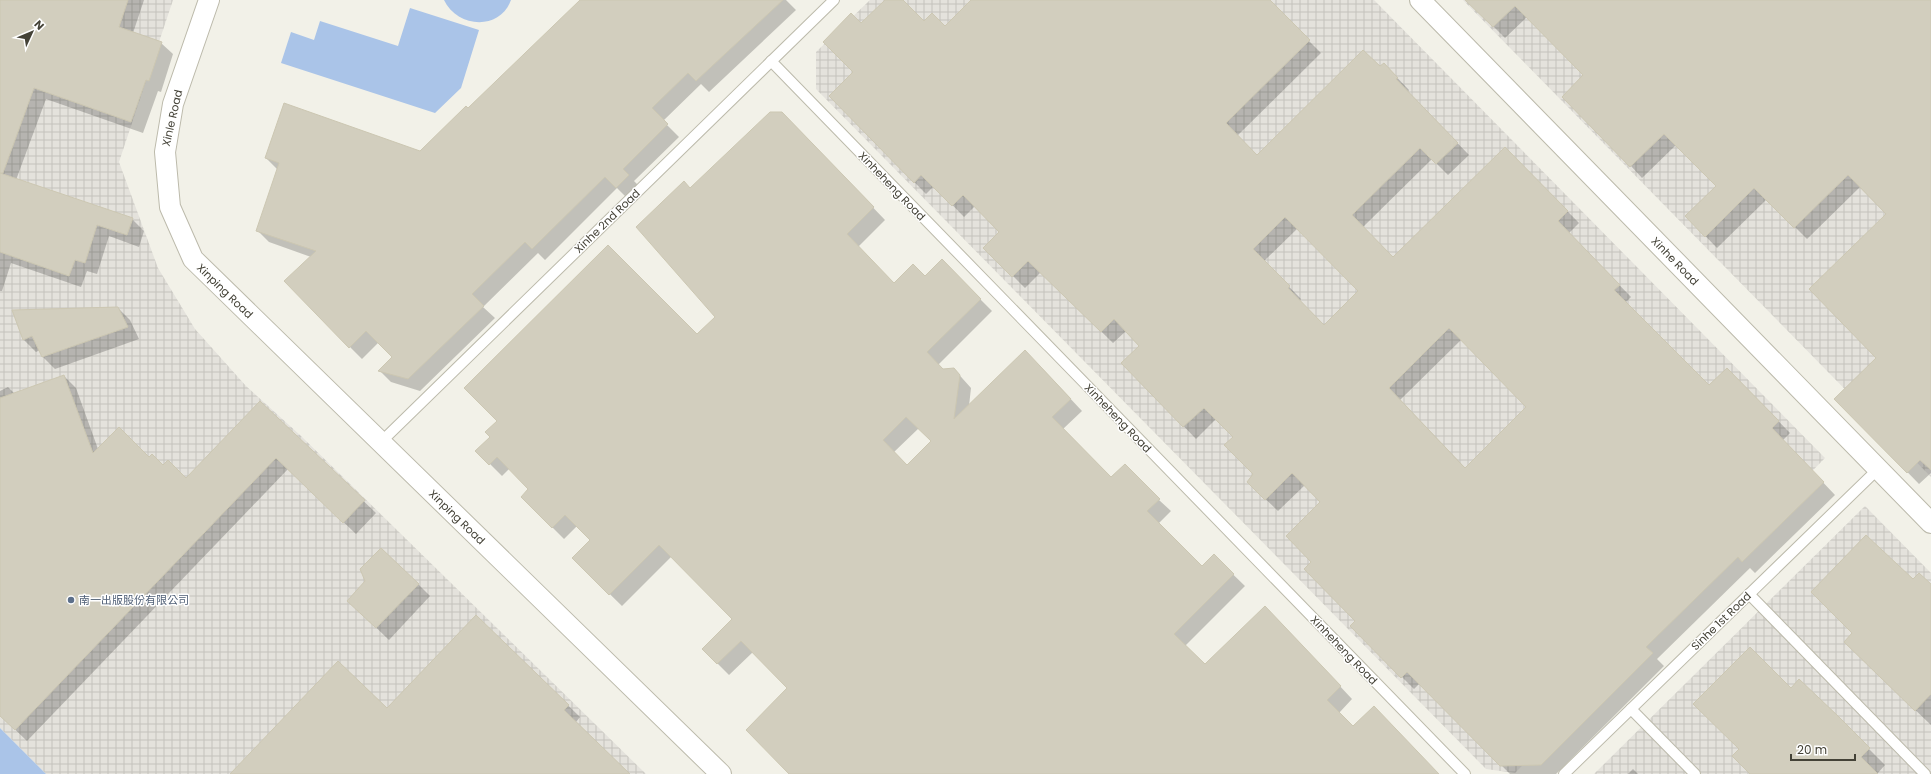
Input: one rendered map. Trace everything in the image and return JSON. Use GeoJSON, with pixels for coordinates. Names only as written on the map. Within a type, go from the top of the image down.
{"type":"FeatureCollection","features":[{"type":"Feature","properties":{"kind":"street","name":"Xinle Road"},"geometry":{"type":"LineString","coordinates":[[193,259],[170,206],[165,152],[173,104],[209,0]]}},
{"type":"Feature","properties":{"kind":"street","name":"Xinhe Road"},"geometry":{"type":"LineString","coordinates":[[1420,0],[1931,523]]}},
{"type":"Feature","properties":{"kind":"street","name":"Xinping Road"},"geometry":{"type":"LineString","coordinates":[[193,259],[721,774]]}},
{"type":"Feature","properties":{"kind":"lane","name":"Xinhe 2nd Road"},"geometry":{"type":"LineString","coordinates":[[380,443],[834,0]]}},
{"type":"Feature","properties":{"kind":"lane","name":"Xinheheng Road"},"geometry":{"type":"LineString","coordinates":[[771,61],[1465,774]]}},
{"type":"Feature","properties":{"kind":"lane","name":"Sinhe 1st Road"},"geometry":{"type":"LineString","coordinates":[[1564,774],[1878,469]]}},
{"type":"Feature","properties":{"kind":"lane"},"geometry":{"type":"LineString","coordinates":[[1749,594],[1925,774]]}},
{"type":"Feature","properties":{"kind":"lane"},"geometry":{"type":"LineString","coordinates":[[1630,709],[1695,774]]}},
{"type":"Feature","properties":{"kind":"shaded area"},"geometry":{"type":"Polygon","coordinates":[[[0,0],[173,0],[119,162],[158,268],[195,329],[246,386],[301,436],[646,774],[46,774],[0,728],[0,0]]]}},
{"type":"Feature","properties":{"kind":"shaded area"},"geometry":{"type":"Polygon","coordinates":[[[870,0],[1374,0],[1825,458],[1515,773],[1486,769],[816,89],[816,52],[870,0]]]}},
{"type":"Feature","properties":{"kind":"shaded area"},"geometry":{"type":"Polygon","coordinates":[[[1463,0],[1931,0],[1931,477],[1463,0]]]}},
{"type":"Feature","properties":{"kind":"shaded area"},"geometry":{"type":"Polygon","coordinates":[[[1865,506],[1931,573],[1931,774],[1594,774],[1865,506]]]}},
{"type":"Feature","properties":{"kind":"water"},"geometry":{"type":"Polygon","coordinates":[[[444,0],[511,0],[505,10],[498,17],[488,21],[478,22],[458,16],[450,9],[444,0]]]}},
{"type":"Feature","properties":{"kind":"water"},"geometry":{"type":"Polygon","coordinates":[[[410,8],[479,30],[461,88],[435,113],[281,63],[291,32],[314,40],[320,21],[398,46],[410,8]]]}},
{"type":"Feature","properties":{"kind":"water"},"geometry":{"type":"Polygon","coordinates":[[[0,728],[46,774],[0,774],[0,728]]]}},
{"type":"Feature","properties":{"kind":"building"},"geometry":{"type":"Polygon","coordinates":[[[0,0],[128,0],[119,27],[162,42],[149,81],[146,80],[131,122],[34,88],[3,173],[0,173],[0,0]]]}},
{"type":"Feature","properties":{"kind":"building"},"geometry":{"type":"Polygon","coordinates":[[[580,0],[783,0],[696,81],[688,73],[652,108],[668,124],[623,169],[629,175],[616,188],[605,177],[532,249],[525,242],[472,294],[484,306],[408,379],[378,371],[392,357],[366,331],[349,348],[284,281],[316,251],[256,231],[279,163],[265,158],[284,103],[420,151],[466,106],[468,108],[580,0]]]}},
{"type":"Feature","properties":{"kind":"building"},"geometry":{"type":"Polygon","coordinates":[[[885,0],[903,0],[924,21],[932,13],[945,26],[971,0],[1270,0],[1310,40],[1226,123],[1257,155],[1363,50],[1380,66],[1384,63],[1398,78],[1396,79],[1458,143],[1436,164],[1420,148],[1352,215],[1393,257],[1505,147],[1568,211],[1558,221],[1620,285],[1614,290],[1709,385],[1727,368],[1779,421],[1772,428],[1824,482],[1742,562],[1738,557],[1646,647],[1653,653],[1541,765],[1500,766],[1407,672],[1401,678],[1350,626],[1355,621],[1304,569],[1311,562],[1286,536],[1320,502],[1292,473],[1265,500],[1247,482],[1253,474],[1224,445],[1233,437],[1204,408],[1183,427],[1121,363],[1139,346],[1114,319],[1101,332],[1028,261],[1012,277],[983,248],[999,232],[963,195],[952,206],[921,175],[914,183],[829,96],[853,72],[823,42],[851,13],[861,23],[885,0]],[[1285,217],[1253,249],[1290,286],[1288,288],[1324,325],[1358,291],[1285,217]],[[1449,328],[1389,388],[1465,468],[1526,407],[1449,328]]]}},
{"type":"Feature","properties":{"kind":"building"},"geometry":{"type":"Polygon","coordinates":[[[1465,0],[1931,0],[1931,470],[1920,460],[1907,473],[1834,399],[1876,358],[1809,289],[1886,214],[1848,175],[1794,228],[1754,188],[1705,237],[1685,216],[1716,186],[1664,134],[1630,167],[1562,97],[1583,75],[1515,6],[1493,27],[1465,0]]]}},
{"type":"Feature","properties":{"kind":"building"},"geometry":{"type":"Polygon","coordinates":[[[770,112],[782,112],[874,207],[847,234],[894,283],[913,264],[925,276],[942,259],[981,299],[927,352],[943,369],[954,368],[960,375],[954,419],[1025,350],[1071,399],[1052,417],[1111,477],[1125,464],[1160,499],[1147,511],[1202,566],[1214,554],[1234,574],[1174,634],[1205,664],[1265,606],[1341,686],[1327,700],[1353,726],[1374,706],[1439,774],[789,774],[746,730],[787,688],[741,641],[717,664],[702,649],[732,619],[659,545],[609,595],[572,558],[590,540],[565,515],[552,528],[521,497],[528,489],[497,457],[489,465],[475,451],[490,437],[485,432],[497,421],[464,388],[608,245],[697,334],[715,317],[636,227],[684,181],[690,188],[770,112]],[[906,417],[883,440],[907,465],[931,441],[906,417]]]}},
{"type":"Feature","properties":{"kind":"building"},"geometry":{"type":"Polygon","coordinates":[[[0,173],[133,218],[127,235],[97,225],[85,263],[75,260],[69,276],[0,252],[0,173]]]}},
{"type":"Feature","properties":{"kind":"building"},"geometry":{"type":"Polygon","coordinates":[[[118,307],[128,327],[42,357],[32,336],[23,340],[12,310],[118,307]]]}},
{"type":"Feature","properties":{"kind":"building","name":"南一出版股份有限公司"},"geometry":{"type":"Polygon","coordinates":[[[64,375],[93,453],[119,427],[149,457],[152,454],[163,465],[168,460],[186,478],[260,401],[365,500],[343,523],[276,458],[15,730],[0,716],[0,398],[64,375]]]}},
{"type":"Feature","properties":{"kind":"building"},"geometry":{"type":"Polygon","coordinates":[[[1866,535],[1913,579],[1919,573],[1931,584],[1931,694],[1915,711],[1844,642],[1852,633],[1811,592],[1866,535]]]}},
{"type":"Feature","properties":{"kind":"building"},"geometry":{"type":"Polygon","coordinates":[[[381,548],[419,584],[376,628],[347,601],[365,581],[360,569],[381,548]]]}},
{"type":"Feature","properties":{"kind":"building"},"geometry":{"type":"Polygon","coordinates":[[[476,615],[569,705],[564,710],[630,774],[230,774],[338,661],[387,708],[476,615]]]}},
{"type":"Feature","properties":{"kind":"building"},"geometry":{"type":"Polygon","coordinates":[[[1750,647],[1791,688],[1799,679],[1838,716],[1870,748],[1861,757],[1878,774],[1750,774],[1732,756],[1739,749],[1693,704],[1750,647]]]}},
{"type":"Feature","properties":{"kind":"place","name":"南一出版股份有限公司"},"geometry":{"type":"Point","coordinates":[71,600]}}]}
